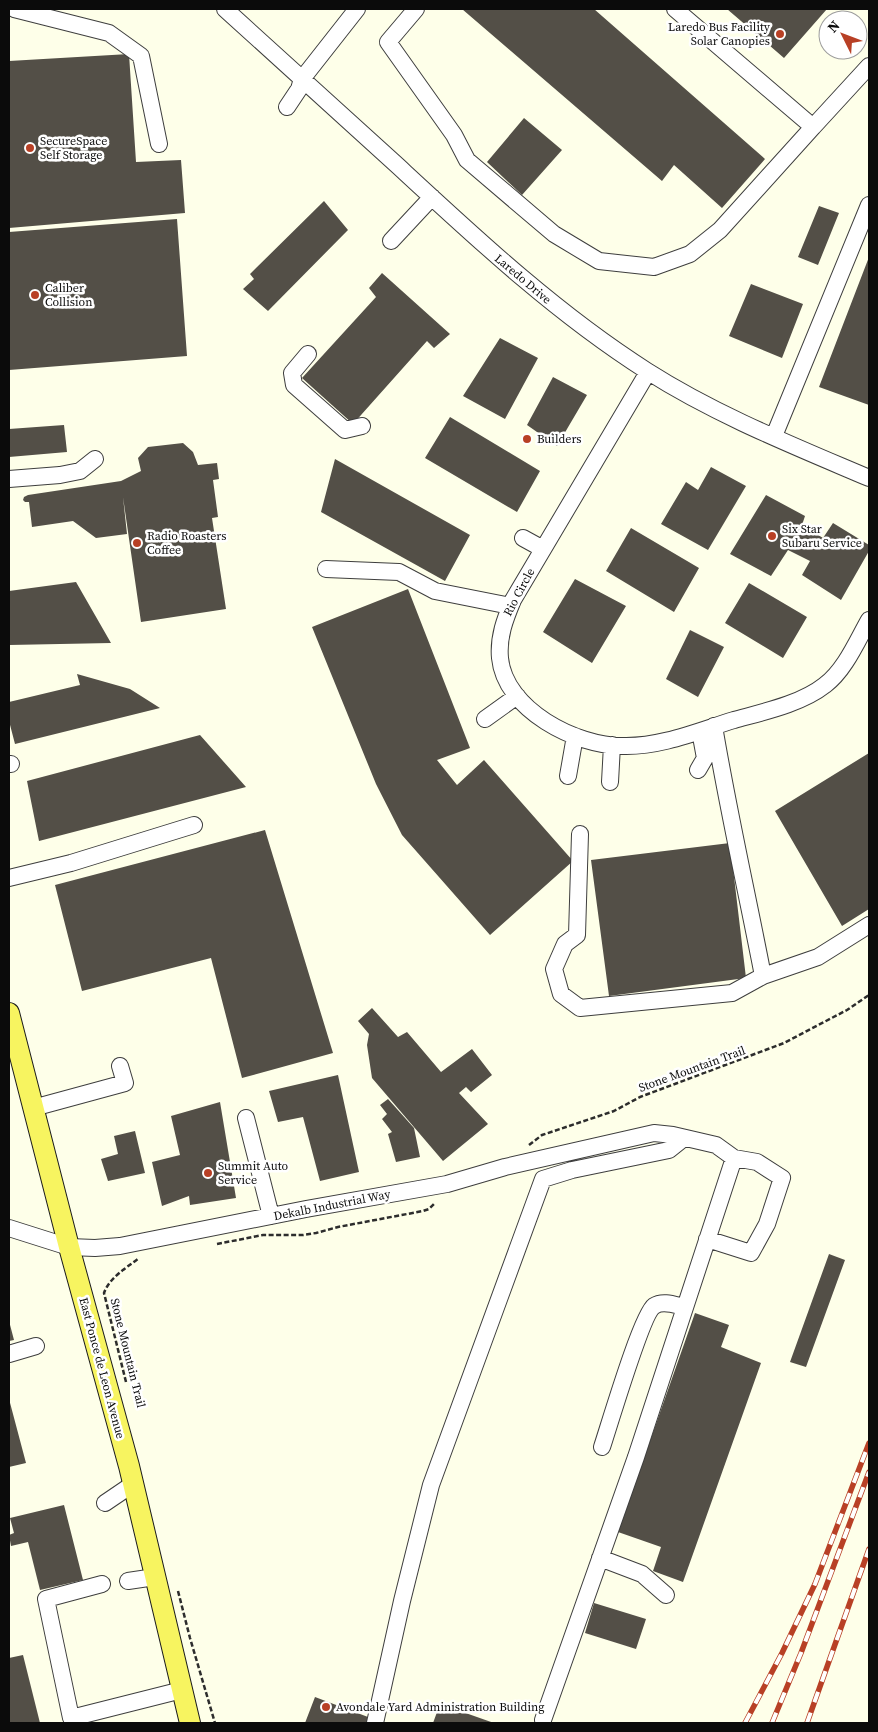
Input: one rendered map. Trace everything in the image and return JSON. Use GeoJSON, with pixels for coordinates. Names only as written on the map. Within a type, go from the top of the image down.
{"type":"FeatureCollection","features":[{"type":"Feature","properties":{"kind":"main road","name":"East Ponce de Leon Avenue"},"geometry":{"type":"LineString","coordinates":[[9,1013],[69,1247],[133,1484],[190,1723]]}},
{"type":"Feature","properties":{"kind":"street"},"geometry":{"type":"LineString","coordinates":[[14,9],[109,33],[141,56],[159,144]]}},
{"type":"Feature","properties":{"kind":"street","name":"Laredo Drive"},"geometry":{"type":"LineString","coordinates":[[225,9],[493,254],[588,331],[648,372],[720,411],[869,478]]}},
{"type":"Feature","properties":{"kind":"street"},"geometry":{"type":"LineString","coordinates":[[287,107],[299,89],[302,79],[356,9]]}},
{"type":"Feature","properties":{"kind":"street"},"geometry":{"type":"LineString","coordinates":[[416,9],[388,42],[454,135],[467,160],[554,234],[599,261],[654,267],[690,254],[720,230],[869,66]]}},
{"type":"Feature","properties":{"kind":"street"},"geometry":{"type":"LineString","coordinates":[[675,9],[813,127]]}},
{"type":"Feature","properties":{"kind":"street"},"geometry":{"type":"LineString","coordinates":[[391,241],[432,197]]}},
{"type":"Feature","properties":{"kind":"street"},"geometry":{"type":"LineString","coordinates":[[774,436],[869,205]]}},
{"type":"Feature","properties":{"kind":"street"},"geometry":{"type":"LineString","coordinates":[[308,354],[292,373],[294,385],[345,430],[362,426]]}},
{"type":"Feature","properties":{"kind":"street","name":"Rio Circle"},"geometry":{"type":"LineString","coordinates":[[648,372],[510,606],[502,631],[500,659],[503,673],[510,688],[517,696],[546,722],[588,741],[612,745],[636,746],[655,744],[804,698],[817,691],[835,676],[854,654],[869,620]]}},
{"type":"Feature","properties":{"kind":"street"},"geometry":{"type":"LineString","coordinates":[[9,479],[60,475],[80,471],[95,459]]}},
{"type":"Feature","properties":{"kind":"street"},"geometry":{"type":"LineString","coordinates":[[523,538],[543,550]]}},
{"type":"Feature","properties":{"kind":"street"},"geometry":{"type":"LineString","coordinates":[[326,569],[399,572],[435,591],[510,606]]}},
{"type":"Feature","properties":{"kind":"street"},"geometry":{"type":"LineString","coordinates":[[485,719],[517,696]]}},
{"type":"Feature","properties":{"kind":"street"},"geometry":{"type":"LineString","coordinates":[[698,770],[705,758],[707,728]]}},
{"type":"Feature","properties":{"kind":"street"},"geometry":{"type":"LineString","coordinates":[[707,728],[744,875],[762,976]]}},
{"type":"Feature","properties":{"kind":"street"},"geometry":{"type":"LineString","coordinates":[[568,776],[575,736]]}},
{"type":"Feature","properties":{"kind":"street"},"geometry":{"type":"LineString","coordinates":[[610,782],[612,745]]}},
{"type":"Feature","properties":{"kind":"street"},"geometry":{"type":"LineString","coordinates":[[9,878],[71,863],[194,825]]}},
{"type":"Feature","properties":{"kind":"street"},"geometry":{"type":"LineString","coordinates":[[580,834],[577,936],[565,944],[554,969],[561,994],[580,1008],[732,993],[762,976],[818,958],[869,925]]}},
{"type":"Feature","properties":{"kind":"street"},"geometry":{"type":"LineString","coordinates":[[33,1108],[125,1083],[120,1066]]}},
{"type":"Feature","properties":{"kind":"street"},"geometry":{"type":"LineString","coordinates":[[246,1118],[271,1216]]}},
{"type":"Feature","properties":{"kind":"street","name":"Dekalb Industrial Way"},"geometry":{"type":"LineString","coordinates":[[9,1228],[69,1247],[95,1248],[120,1246],[447,1184],[505,1167],[654,1133],[684,1138]]}},
{"type":"Feature","properties":{"kind":"street"},"geometry":{"type":"LineString","coordinates":[[375,1723],[402,1601],[431,1485],[543,1179],[572,1170],[669,1150],[684,1138],[716,1145],[734,1158],[757,1162],[782,1178],[767,1224],[751,1253],[707,1239]]}},
{"type":"Feature","properties":{"kind":"street"},"geometry":{"type":"LineString","coordinates":[[543,1720],[636,1457],[734,1158]]}},
{"type":"Feature","properties":{"kind":"street"},"geometry":{"type":"LineString","coordinates":[[602,1447],[648,1313],[654,1306],[665,1303],[684,1308]]}},
{"type":"Feature","properties":{"kind":"street"},"geometry":{"type":"LineString","coordinates":[[9,1354],[36,1346]]}},
{"type":"Feature","properties":{"kind":"street"},"geometry":{"type":"LineString","coordinates":[[105,1503],[133,1484]]}},
{"type":"Feature","properties":{"kind":"street"},"geometry":{"type":"LineString","coordinates":[[600,1558],[642,1574],[666,1595]]}},
{"type":"Feature","properties":{"kind":"street"},"geometry":{"type":"LineString","coordinates":[[128,1581],[155,1577]]}},
{"type":"Feature","properties":{"kind":"street"},"geometry":{"type":"LineString","coordinates":[[102,1584],[46,1599],[71,1718],[182,1690]]}},
{"type":"Feature","properties":{"kind":"path","name":"Stone Mountain Trail"},"geometry":{"type":"LineString","coordinates":[[526,1148],[542,1135],[614,1111],[640,1097],[784,1043],[847,1010],[869,995]]}},
{"type":"Feature","properties":{"kind":"path"},"geometry":{"type":"LineString","coordinates":[[209,1244],[228,1243],[263,1235],[303,1235],[423,1211],[433,1205],[447,1184]]}},
{"type":"Feature","properties":{"kind":"path","name":"Stone Mountain Trail"},"geometry":{"type":"LineString","coordinates":[[126,1382],[104,1294],[107,1285],[113,1278],[141,1257]]}},
{"type":"Feature","properties":{"kind":"path"},"geometry":{"type":"LineString","coordinates":[[178,1591],[216,1723]]}},
{"type":"Feature","properties":{"kind":"building"},"geometry":{"type":"Polygon","coordinates":[[[462,9],[594,9],[765,159],[722,208],[674,165],[662,181],[462,9]]]}},
{"type":"Feature","properties":{"kind":"building","name":"Laredo Bus Facility Solar Canopies"},"geometry":{"type":"Polygon","coordinates":[[[727,9],[827,9],[818,10],[818,19],[784,58],[727,9]]]}},
{"type":"Feature","properties":{"kind":"building"},"geometry":{"type":"Polygon","coordinates":[[[129,54],[136,162],[181,160],[185,213],[9,228],[9,61],[129,54]]]}},
{"type":"Feature","properties":{"kind":"building"},"geometry":{"type":"Polygon","coordinates":[[[524,118],[562,150],[522,195],[487,162],[524,118]]]}},
{"type":"Feature","properties":{"kind":"building"},"geometry":{"type":"Polygon","coordinates":[[[324,201],[348,230],[268,311],[243,289],[254,279],[250,274],[324,201]]]}},
{"type":"Feature","properties":{"kind":"building"},"geometry":{"type":"Polygon","coordinates":[[[819,206],[839,213],[818,265],[798,257],[819,206]]]}},
{"type":"Feature","properties":{"kind":"building"},"geometry":{"type":"Polygon","coordinates":[[[177,219],[187,356],[9,370],[9,232],[177,219]]]}},
{"type":"Feature","properties":{"kind":"building"},"geometry":{"type":"Polygon","coordinates":[[[869,257],[869,405],[819,387],[869,257]]]}},
{"type":"Feature","properties":{"kind":"building"},"geometry":{"type":"Polygon","coordinates":[[[382,273],[450,334],[434,348],[427,341],[353,424],[302,378],[376,297],[369,288],[382,273]]]}},
{"type":"Feature","properties":{"kind":"building"},"geometry":{"type":"Polygon","coordinates":[[[751,284],[803,304],[782,358],[729,336],[751,284]]]}},
{"type":"Feature","properties":{"kind":"building"},"geometry":{"type":"Polygon","coordinates":[[[500,338],[538,358],[505,419],[463,396],[500,338]]]}},
{"type":"Feature","properties":{"kind":"building"},"geometry":{"type":"Polygon","coordinates":[[[553,377],[587,395],[557,446],[527,425],[553,377]]]}},
{"type":"Feature","properties":{"kind":"building"},"geometry":{"type":"Polygon","coordinates":[[[450,417],[540,471],[517,512],[425,458],[450,417]]]}},
{"type":"Feature","properties":{"kind":"building"},"geometry":{"type":"Polygon","coordinates":[[[64,425],[67,452],[9,457],[9,429],[64,425]]]}},
{"type":"Feature","properties":{"kind":"building"},"geometry":{"type":"Polygon","coordinates":[[[183,443],[193,452],[198,465],[217,463],[219,479],[213,480],[218,517],[212,518],[226,609],[141,622],[123,497],[127,534],[96,538],[73,521],[32,527],[29,502],[23,500],[28,495],[121,481],[141,471],[138,458],[148,447],[183,443]]]}},
{"type":"Feature","properties":{"kind":"building"},"geometry":{"type":"Polygon","coordinates":[[[335,459],[470,535],[445,581],[321,512],[335,459]]]}},
{"type":"Feature","properties":{"kind":"building"},"geometry":{"type":"Polygon","coordinates":[[[711,467],[746,486],[708,550],[661,524],[686,482],[698,490],[711,467]]]}},
{"type":"Feature","properties":{"kind":"building"},"geometry":{"type":"Polygon","coordinates":[[[766,495],[805,516],[802,525],[823,538],[833,523],[869,545],[869,551],[841,600],[802,575],[810,561],[788,550],[771,576],[730,554],[766,495]]]}},
{"type":"Feature","properties":{"kind":"building"},"geometry":{"type":"Polygon","coordinates":[[[631,528],[699,568],[674,612],[606,571],[631,528]]]}},
{"type":"Feature","properties":{"kind":"building"},"geometry":{"type":"Polygon","coordinates":[[[575,579],[626,606],[592,663],[543,632],[575,579]]]}},
{"type":"Feature","properties":{"kind":"building"},"geometry":{"type":"Polygon","coordinates":[[[76,582],[111,643],[9,645],[9,591],[76,582]]]}},
{"type":"Feature","properties":{"kind":"building"},"geometry":{"type":"Polygon","coordinates":[[[749,583],[807,617],[783,658],[725,623],[749,583]]]}},
{"type":"Feature","properties":{"kind":"building"},"geometry":{"type":"Polygon","coordinates":[[[408,589],[470,748],[437,760],[457,785],[484,760],[573,861],[490,935],[402,835],[376,784],[312,627],[408,589]]]}},
{"type":"Feature","properties":{"kind":"building"},"geometry":{"type":"Polygon","coordinates":[[[690,630],[724,647],[698,697],[666,679],[690,630]]]}},
{"type":"Feature","properties":{"kind":"building"},"geometry":{"type":"Polygon","coordinates":[[[77,674],[130,689],[160,708],[15,744],[9,721],[9,702],[80,685],[77,674]]]}},
{"type":"Feature","properties":{"kind":"building"},"geometry":{"type":"Polygon","coordinates":[[[200,735],[246,787],[39,841],[27,781],[200,735]]]}},
{"type":"Feature","properties":{"kind":"building"},"geometry":{"type":"Polygon","coordinates":[[[869,753],[869,909],[842,926],[775,811],[869,753]]]}},
{"type":"Feature","properties":{"kind":"building"},"geometry":{"type":"Polygon","coordinates":[[[265,830],[333,1053],[242,1078],[211,958],[82,991],[55,885],[265,830]]]}},
{"type":"Feature","properties":{"kind":"building"},"geometry":{"type":"Polygon","coordinates":[[[730,843],[746,978],[609,996],[591,860],[730,843]]]}},
{"type":"Feature","properties":{"kind":"building"},"geometry":{"type":"Polygon","coordinates":[[[372,1008],[398,1037],[407,1032],[441,1072],[472,1049],[492,1075],[471,1092],[466,1087],[459,1093],[488,1124],[443,1161],[372,1078],[367,1045],[369,1034],[358,1021],[372,1008]]]}},
{"type":"Feature","properties":{"kind":"building"},"geometry":{"type":"Polygon","coordinates":[[[338,1075],[359,1172],[320,1181],[303,1117],[278,1122],[269,1091],[338,1075]]]}},
{"type":"Feature","properties":{"kind":"building"},"geometry":{"type":"Polygon","coordinates":[[[388,1099],[414,1128],[420,1157],[396,1162],[388,1134],[392,1132],[382,1119],[387,1114],[380,1105],[388,1099]]]}},
{"type":"Feature","properties":{"kind":"building"},"geometry":{"type":"Polygon","coordinates":[[[220,1102],[236,1198],[190,1205],[189,1196],[162,1206],[152,1162],[180,1155],[171,1116],[220,1102]]]}},
{"type":"Feature","properties":{"kind":"building"},"geometry":{"type":"Polygon","coordinates":[[[135,1131],[145,1173],[108,1181],[101,1159],[118,1154],[114,1136],[135,1131]]]}},
{"type":"Feature","properties":{"kind":"building"},"geometry":{"type":"Polygon","coordinates":[[[829,1254],[845,1260],[806,1367],[790,1362],[829,1254]]]}},
{"type":"Feature","properties":{"kind":"building"},"geometry":{"type":"Polygon","coordinates":[[[695,1313],[729,1325],[721,1347],[761,1363],[683,1582],[653,1571],[661,1547],[618,1532],[695,1313]]]}},
{"type":"Feature","properties":{"kind":"building"},"geometry":{"type":"Polygon","coordinates":[[[9,1321],[14,1340],[9,1341],[9,1321]]]}},
{"type":"Feature","properties":{"kind":"building"},"geometry":{"type":"Polygon","coordinates":[[[9,1399],[26,1463],[9,1467],[9,1399]]]}},
{"type":"Feature","properties":{"kind":"building"},"geometry":{"type":"Polygon","coordinates":[[[64,1505],[83,1580],[40,1590],[28,1542],[11,1546],[9,1535],[14,1533],[10,1518],[64,1505]]]}},
{"type":"Feature","properties":{"kind":"building"},"geometry":{"type":"Polygon","coordinates":[[[594,1603],[646,1619],[636,1649],[585,1633],[594,1603]]]}},
{"type":"Feature","properties":{"kind":"building"},"geometry":{"type":"Polygon","coordinates":[[[23,1655],[40,1723],[9,1723],[9,1658],[23,1655]]]}},
{"type":"Feature","properties":{"kind":"building","name":"Avondale Yard Administration Building"},"geometry":{"type":"Polygon","coordinates":[[[315,1697],[368,1717],[367,1723],[305,1723],[315,1697]]]}},
{"type":"Feature","properties":{"kind":"building"},"geometry":{"type":"Polygon","coordinates":[[[440,1704],[494,1723],[433,1723],[440,1704]]]}},
{"type":"Feature","properties":{"kind":"railway"},"geometry":{"type":"LineString","coordinates":[[745,1723],[782,1653],[815,1584],[869,1443]]}},
{"type":"Feature","properties":{"kind":"railway"},"geometry":{"type":"LineString","coordinates":[[772,1723],[801,1653],[869,1472]]}},
{"type":"Feature","properties":{"kind":"railway"},"geometry":{"type":"LineString","coordinates":[[807,1723],[869,1549]]}},
{"type":"Feature","properties":{"kind":"place","name":"Laredo Bus Facility Solar Canopies"},"geometry":{"type":"Point","coordinates":[780,34]}},
{"type":"Feature","properties":{"kind":"place","name":"SecureSpace Self Storage"},"geometry":{"type":"Point","coordinates":[30,148]}},
{"type":"Feature","properties":{"kind":"place","name":"Caliber Collision"},"geometry":{"type":"Point","coordinates":[35,295]}},
{"type":"Feature","properties":{"kind":"place","name":"Builders"},"geometry":{"type":"Point","coordinates":[527,439]}},
{"type":"Feature","properties":{"kind":"place","name":"Six Star Subaru Service"},"geometry":{"type":"Point","coordinates":[772,536]}},
{"type":"Feature","properties":{"kind":"place","name":"Radio Roasters Coffee"},"geometry":{"type":"Point","coordinates":[137,543]}},
{"type":"Feature","properties":{"kind":"place","name":"Summit Auto Service"},"geometry":{"type":"Point","coordinates":[208,1173]}},
{"type":"Feature","properties":{"kind":"place","name":"Avondale Yard Administration Building"},"geometry":{"type":"Point","coordinates":[326,1707]}}]}
